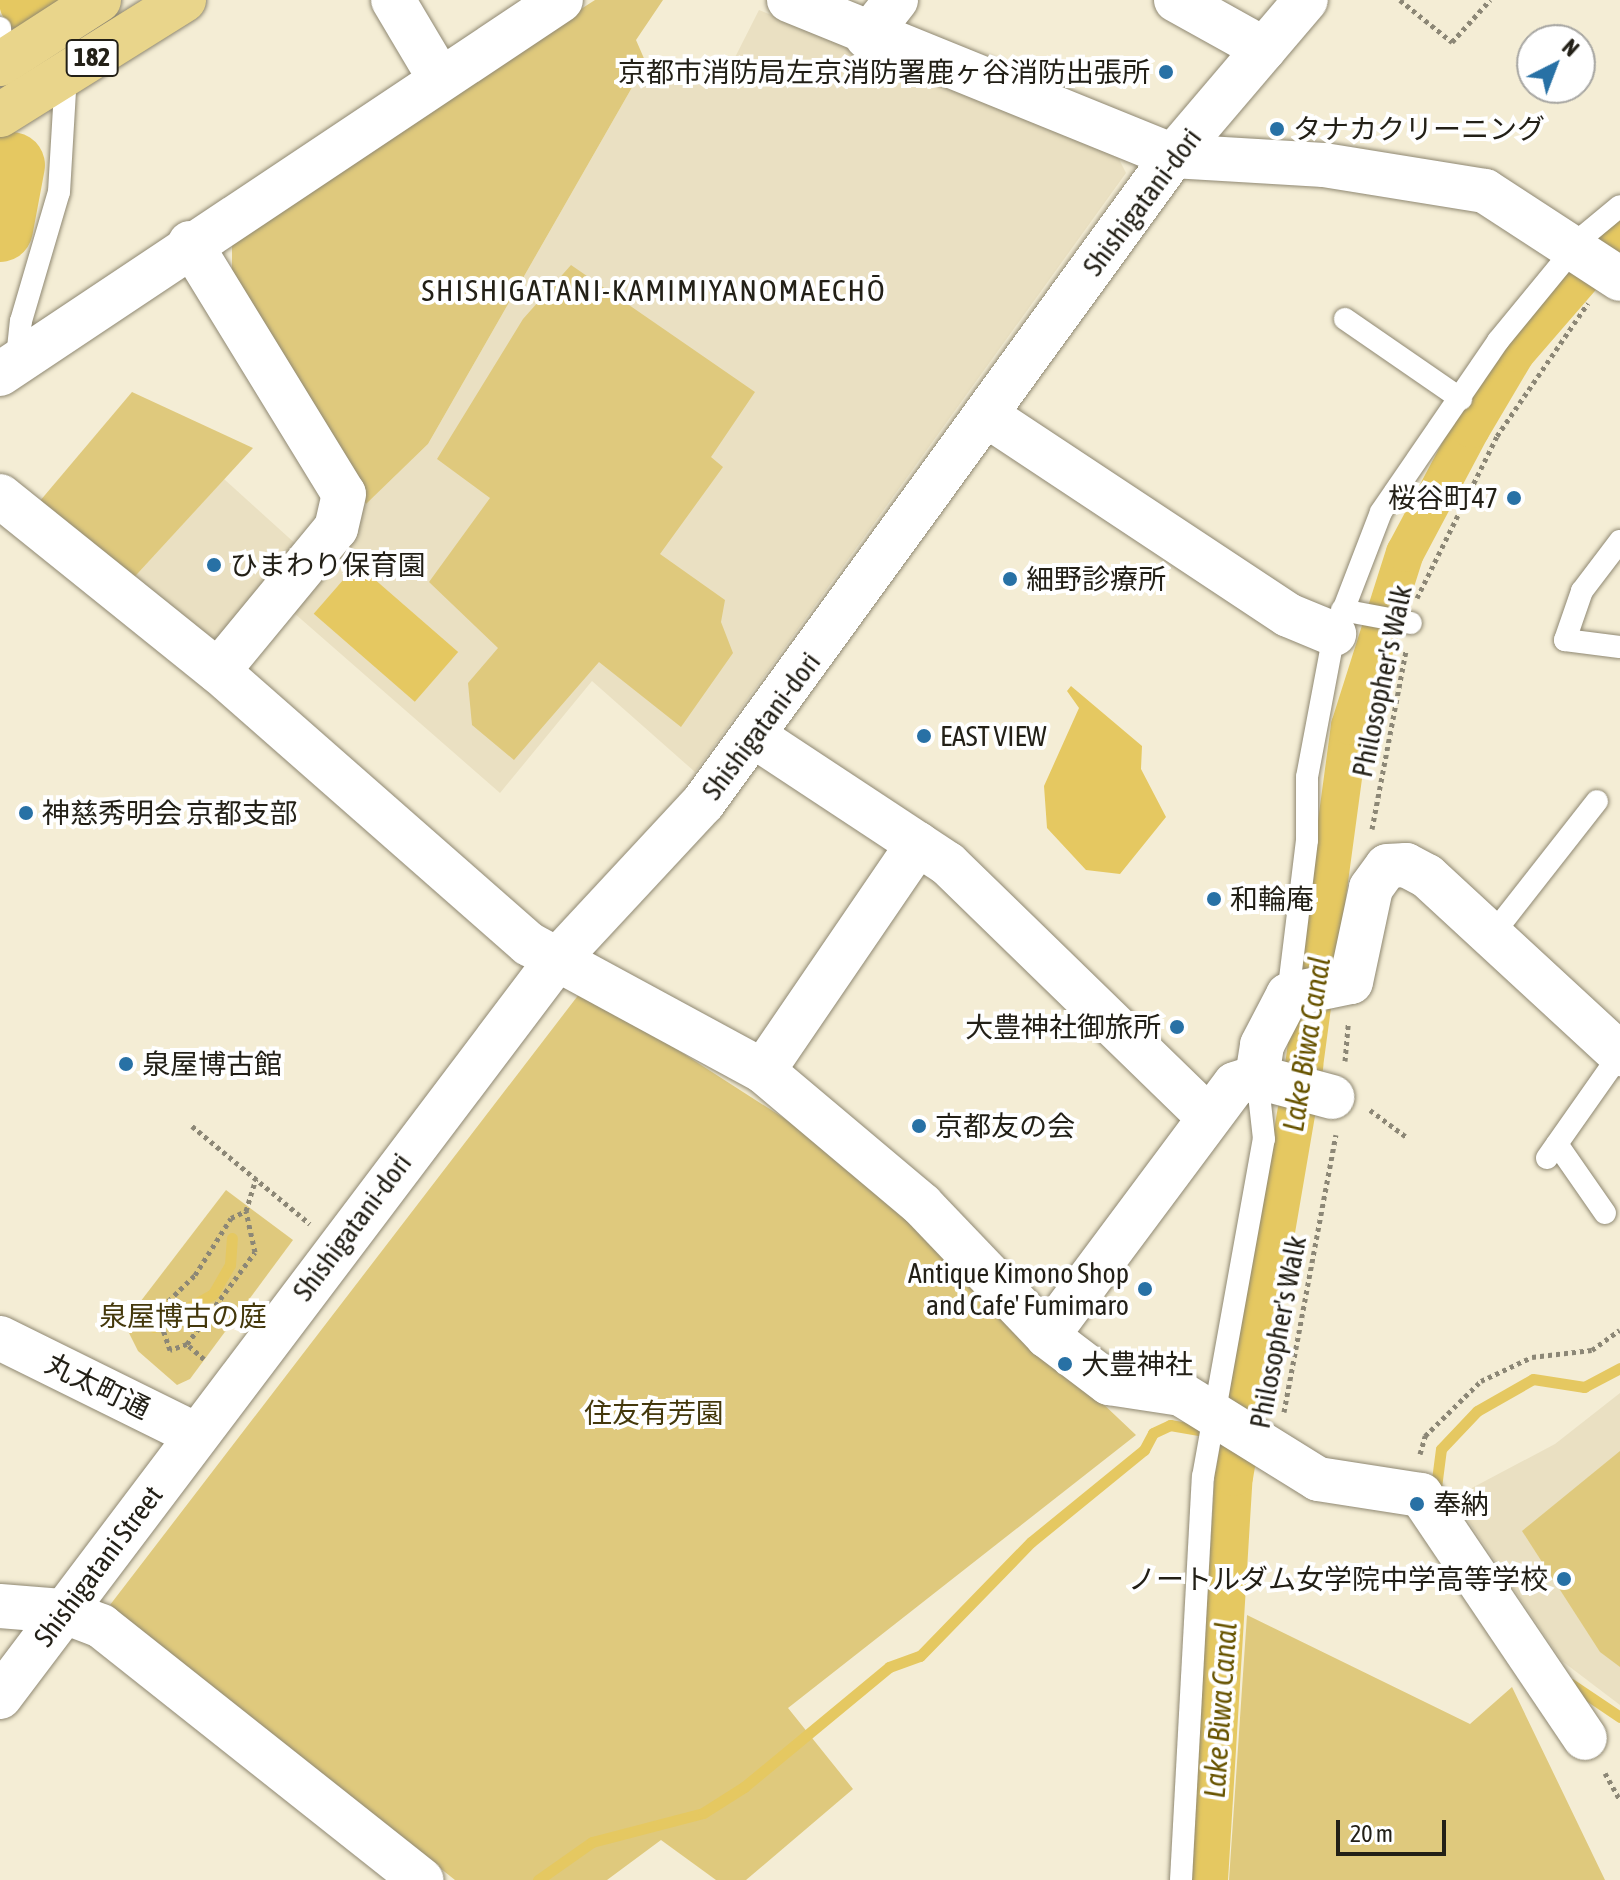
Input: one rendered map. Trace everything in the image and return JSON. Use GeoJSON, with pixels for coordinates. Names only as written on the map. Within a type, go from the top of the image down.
{"type":"FeatureCollection","features":[{"type":"Feature","properties":{"kind":"main road","name":"182"},"geometry":{"type":"LineString","coordinates":[[0,115],[184,0]]}},
{"type":"Feature","properties":{"kind":"main road","name":"182"},"geometry":{"type":"LineString","coordinates":[[1,51],[78,6]]}},
{"type":"Feature","properties":{"kind":"street"},"geometry":{"type":"LineString","coordinates":[[393,0],[440,79]]}},
{"type":"Feature","properties":{"kind":"street"},"geometry":{"type":"LineString","coordinates":[[8,366],[561,0]]}},
{"type":"Feature","properties":{"kind":"street"},"geometry":{"type":"LineString","coordinates":[[789,0],[867,37],[1173,156],[1454,182],[1512,206],[1599,264]]}},
{"type":"Feature","properties":{"kind":"street"},"geometry":{"type":"LineString","coordinates":[[867,37],[896,0]]}},
{"type":"Feature","properties":{"kind":"street"},"geometry":{"type":"LineString","coordinates":[[1176,0],[1264,49]]}},
{"type":"Feature","properties":{"kind":"street","name":"Shishigatani-dori"},"geometry":{"type":"LineString","coordinates":[[196,1435],[555,962],[703,803],[1173,156],[1306,0]]}},
{"type":"Feature","properties":{"kind":"street"},"geometry":{"type":"LineString","coordinates":[[190,243],[344,494],[336,528],[218,671]]}},
{"type":"Feature","properties":{"kind":"street"},"geometry":{"type":"LineString","coordinates":[[986,415],[1288,615],[1350,620]]}},
{"type":"Feature","properties":{"kind":"street"},"geometry":{"type":"LineString","coordinates":[[0,496],[218,671],[555,962],[763,1071],[922,1205],[1047,1336],[1109,1383],[1181,1394],[1342,1486],[1412,1490],[1585,1738]]}},
{"type":"Feature","properties":{"kind":"street"},"geometry":{"type":"LineString","coordinates":[[754,736],[948,864],[1205,1114]]}},
{"type":"Feature","properties":{"kind":"street"},"geometry":{"type":"LineString","coordinates":[[763,1071],[918,844]]}},
{"type":"Feature","properties":{"kind":"street"},"geometry":{"type":"LineString","coordinates":[[1299,1088],[1262,1045],[1319,987],[1371,888],[1387,866],[1427,876],[1618,1047]]}},
{"type":"Feature","properties":{"kind":"street"},"geometry":{"type":"LineString","coordinates":[[1047,1336],[1190,1151],[1205,1114],[1235,1084],[1299,1088]]}},
{"type":"Feature","properties":{"kind":"street","name":"丸太町通"},"geometry":{"type":"LineString","coordinates":[[0,1338],[196,1435]]}},
{"type":"Feature","properties":{"kind":"street","name":"Shishigatani Street"},"geometry":{"type":"LineString","coordinates":[[0,1697],[196,1435]]}},
{"type":"Feature","properties":{"kind":"street"},"geometry":{"type":"LineString","coordinates":[[0,1606],[62,1611],[101,1626],[421,1880]]}},
{"type":"Feature","properties":{"kind":"lane"},"geometry":{"type":"LineString","coordinates":[[8,366],[59,192],[66,74],[78,6]]}},
{"type":"Feature","properties":{"kind":"lane"},"geometry":{"type":"LineString","coordinates":[[1319,987],[1307,777],[1381,512],[1461,399],[1599,264],[1620,206]]}},
{"type":"Feature","properties":{"kind":"lane"},"geometry":{"type":"LineString","coordinates":[[1345,319],[1461,399]]}},
{"type":"Feature","properties":{"kind":"lane"},"geometry":{"type":"LineString","coordinates":[[1620,541],[1582,591],[1565,640],[1620,647]]}},
{"type":"Feature","properties":{"kind":"lane"},"geometry":{"type":"LineString","coordinates":[[1350,620],[1411,623]]}},
{"type":"Feature","properties":{"kind":"lane"},"geometry":{"type":"LineString","coordinates":[[1492,935],[1597,801]]}},
{"type":"Feature","properties":{"kind":"lane"},"geometry":{"type":"LineString","coordinates":[[1605,1213],[1552,1151],[1618,1047]]}},
{"type":"Feature","properties":{"kind":"lane"},"geometry":{"type":"LineString","coordinates":[[1181,1880],[1203,1477],[1248,1434],[1264,1139],[1299,1088]]}},
{"type":"Feature","properties":{"kind":"path"},"geometry":{"type":"LineString","coordinates":[[1400,0],[1452,42],[1490,0]]}},
{"type":"Feature","properties":{"kind":"path","name":"Philosopher's Walk"},"geometry":{"type":"LineString","coordinates":[[1387,866],[1368,846],[1421,581],[1497,436],[1559,337],[1599,264]]}},
{"type":"Feature","properties":{"kind":"path","name":"Philosopher's Walk"},"geometry":{"type":"LineString","coordinates":[[1248,1434],[1336,1132],[1299,1088],[1343,1074],[1319,987]]}},
{"type":"Feature","properties":{"kind":"path"},"geometry":{"type":"LineString","coordinates":[[192,1126],[314,1228]]}},
{"type":"Feature","properties":{"kind":"path"},"geometry":{"type":"LineString","coordinates":[[246,1211],[231,1218],[195,1275],[157,1312],[170,1350],[187,1344],[255,1252],[246,1211],[256,1179]]}},
{"type":"Feature","properties":{"kind":"path"},"geometry":{"type":"LineString","coordinates":[[1412,1490],[1425,1436],[1481,1381],[1532,1357],[1592,1350],[1620,1330]]}},
{"type":"Feature","properties":{"kind":"path"},"geometry":{"type":"LineString","coordinates":[[187,1344],[210,1365]]}},
{"type":"Feature","properties":{"kind":"shaded area"},"geometry":{"type":"Polygon","coordinates":[[[759,10],[1118,157],[1126,173],[695,772],[592,681],[500,793],[286,606],[348,521],[428,444],[646,63],[656,59],[698,81],[722,83],[759,10]]]}},
{"type":"Feature","properties":{"kind":"shaded area","name":"ひまわり保育園"},"geometry":{"type":"Polygon","coordinates":[[[224,479],[298,546],[217,640],[200,643],[128,584],[224,479]]]}},
{"type":"Feature","properties":{"kind":"shaded area"},"geometry":{"type":"Polygon","coordinates":[[[357,564],[458,652],[415,702],[314,614],[357,564]]]}},
{"type":"Feature","properties":{"kind":"shaded area"},"geometry":{"type":"Polygon","coordinates":[[[1071,686],[1142,746],[1141,769],[1166,817],[1120,874],[1086,870],[1047,828],[1044,786],[1079,708],[1067,691],[1071,686]]]}},
{"type":"Feature","properties":{"kind":"shaded area","name":"ノートルダム女学院中学高等学校"},"geometry":{"type":"Polygon","coordinates":[[[1620,1393],[1620,1705],[1562,1661],[1453,1498],[1555,1444],[1620,1393]]]}},
{"type":"Feature","properties":{"kind":"green space"},"geometry":{"type":"Polygon","coordinates":[[[595,0],[663,0],[636,40],[646,63],[428,444],[366,504],[232,283],[232,234],[595,0]]]}},
{"type":"Feature","properties":{"kind":"green space"},"geometry":{"type":"Polygon","coordinates":[[[571,265],[755,392],[711,457],[723,467],[660,554],[725,600],[721,622],[733,653],[681,727],[599,662],[514,760],[472,725],[468,683],[498,648],[429,582],[490,498],[437,459],[523,319],[571,265]]]}},
{"type":"Feature","properties":{"kind":"green space"},"geometry":{"type":"Polygon","coordinates":[[[132,392],[253,448],[128,584],[34,508],[132,392]]]}},
{"type":"Feature","properties":{"kind":"green space","name":"住友有芳園"},"geometry":{"type":"Polygon","coordinates":[[[583,989],[838,1153],[1136,1435],[788,1708],[853,1789],[746,1880],[716,1880],[661,1840],[607,1880],[455,1880],[110,1605],[583,989]]]}},
{"type":"Feature","properties":{"kind":"green space","name":"泉屋博古の庭"},"geometry":{"type":"Polygon","coordinates":[[[226,1190],[293,1240],[190,1379],[177,1385],[138,1351],[124,1323],[226,1190]]]}},
{"type":"Feature","properties":{"kind":"green space"},"geometry":{"type":"Polygon","coordinates":[[[1620,1451],[1620,1667],[1600,1652],[1522,1531],[1620,1451]]]}},
{"type":"Feature","properties":{"kind":"green space"},"geometry":{"type":"Polygon","coordinates":[[[1247,1615],[1470,1724],[1512,1687],[1605,1880],[1229,1880],[1247,1615]]]}},
{"type":"Feature","properties":{"kind":"waterway"},"geometry":{"type":"LineString","coordinates":[[0,229],[12,165]]}},
{"type":"Feature","properties":{"kind":"waterway","name":"Lake Biwa Canal"},"geometry":{"type":"LineString","coordinates":[[1209,1880],[1234,1477],[1304,1066],[1350,726],[1405,553],[1471,429],[1516,353],[1620,233]]}},
{"type":"Feature","properties":{"kind":"waterway"},"geometry":{"type":"LineString","coordinates":[[154,1327],[213,1294],[230,1265],[232,1238]]}},
{"type":"Feature","properties":{"kind":"waterway"},"geometry":{"type":"LineString","coordinates":[[1435,1495],[1441,1449],[1477,1411],[1533,1379],[1584,1387],[1620,1368]]}},
{"type":"Feature","properties":{"kind":"waterway"},"geometry":{"type":"LineString","coordinates":[[538,1880],[592,1842],[703,1813],[744,1787],[889,1667],[920,1656],[1031,1542],[1144,1450],[1153,1433],[1170,1425],[1210,1432]]}},
{"type":"Feature","properties":{"kind":"waterway"},"geometry":{"type":"LineString","coordinates":[[1571,1684],[1620,1717]]}},
{"type":"Feature","properties":{"kind":"place","name":"京都市消防局左京消防署鹿ヶ谷消防出張所"},"geometry":{"type":"Point","coordinates":[1166,72]}},
{"type":"Feature","properties":{"kind":"place","name":"タナカクリーニング"},"geometry":{"type":"Point","coordinates":[1277,129]}},
{"type":"Feature","properties":{"kind":"place","name":"桜谷町47"},"geometry":{"type":"Point","coordinates":[1514,498]}},
{"type":"Feature","properties":{"kind":"place","name":"ひまわり保育園"},"geometry":{"type":"Point","coordinates":[214,565]}},
{"type":"Feature","properties":{"kind":"place","name":"細野診療所"},"geometry":{"type":"Point","coordinates":[1010,579]}},
{"type":"Feature","properties":{"kind":"place","name":"EAST VIEW"},"geometry":{"type":"Point","coordinates":[924,736]}},
{"type":"Feature","properties":{"kind":"place","name":"神慈秀明会 京都支部"},"geometry":{"type":"Point","coordinates":[26,813]}},
{"type":"Feature","properties":{"kind":"place","name":"和輪庵"},"geometry":{"type":"Point","coordinates":[1214,899]}},
{"type":"Feature","properties":{"kind":"place","name":"大豊神社御旅所"},"geometry":{"type":"Point","coordinates":[1177,1027]}},
{"type":"Feature","properties":{"kind":"place","name":"泉屋博古館"},"geometry":{"type":"Point","coordinates":[126,1064]}},
{"type":"Feature","properties":{"kind":"place","name":"京都友の会"},"geometry":{"type":"Point","coordinates":[919,1126]}},
{"type":"Feature","properties":{"kind":"place","name":"Antique Kimono Shop and Cafe' Fumimaro"},"geometry":{"type":"Point","coordinates":[1145,1289]}},
{"type":"Feature","properties":{"kind":"place","name":"大豊神社"},"geometry":{"type":"Point","coordinates":[1065,1364]}},
{"type":"Feature","properties":{"kind":"place","name":"奉納"},"geometry":{"type":"Point","coordinates":[1417,1504]}},
{"type":"Feature","properties":{"kind":"place","name":"ノートルダム女学院中学高等学校"},"geometry":{"type":"Point","coordinates":[1564,1579]}},
{"type":"Feature","properties":{"kind":"district","name":"SHISHIGATANI-KAMIMIYANOMAECHŌ"},"geometry":{"type":"Point","coordinates":[654,290]}}]}
